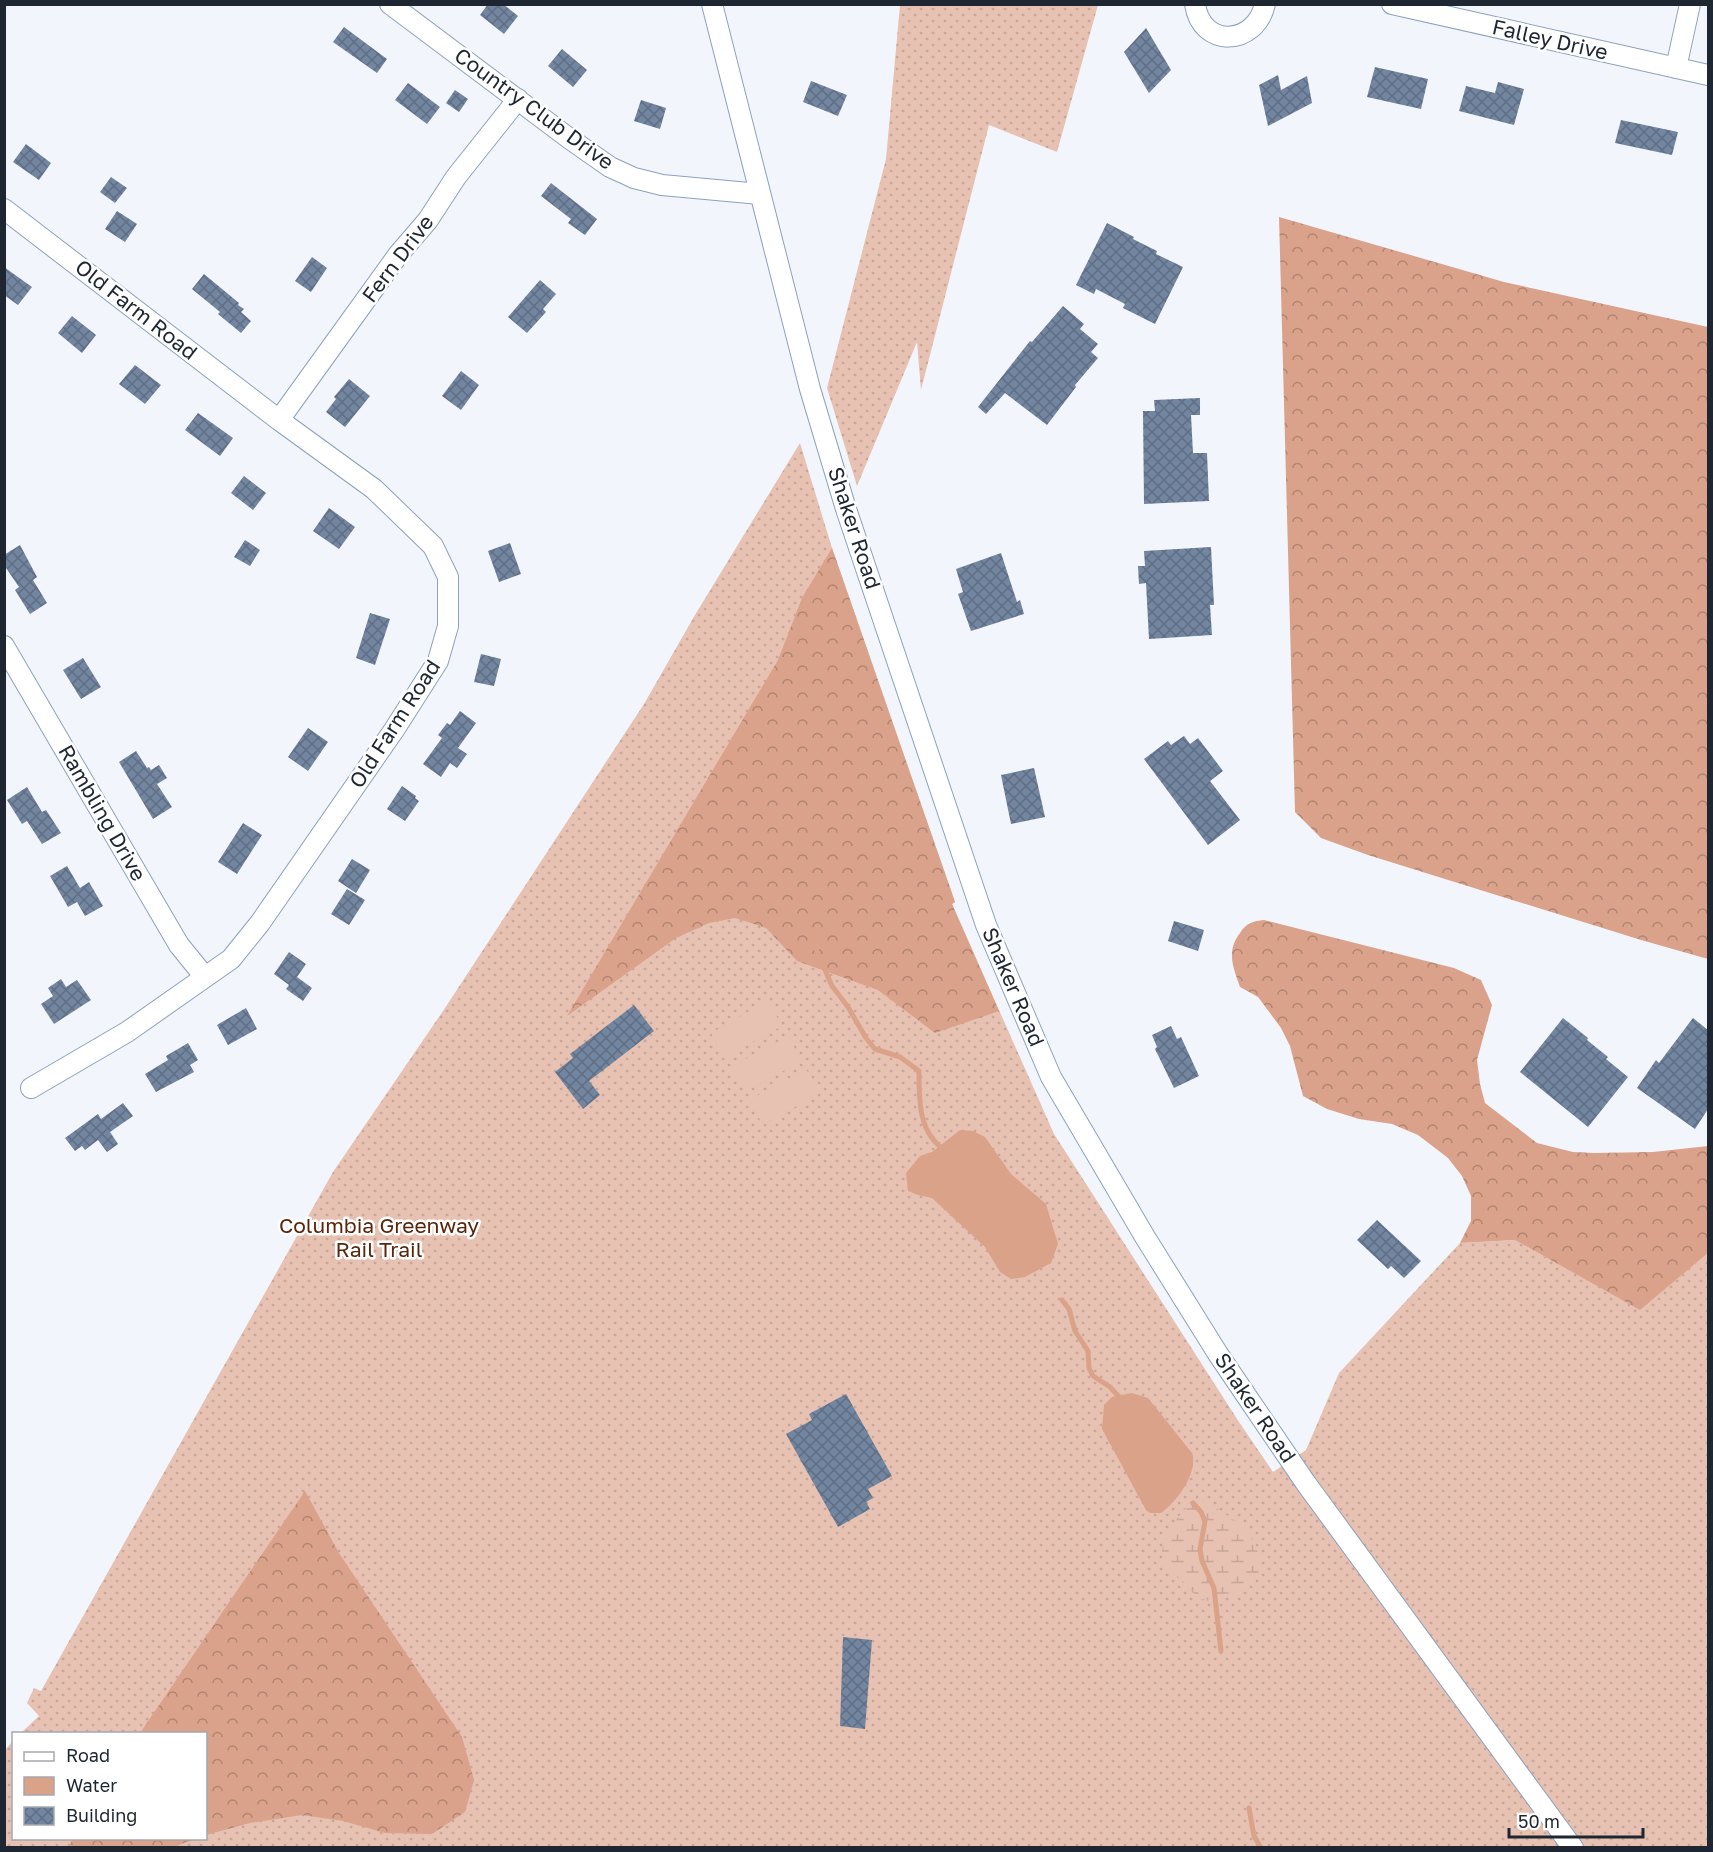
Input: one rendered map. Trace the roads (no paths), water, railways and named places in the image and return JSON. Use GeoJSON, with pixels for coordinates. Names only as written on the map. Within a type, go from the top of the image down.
{"type":"FeatureCollection","features":[{"type":"Feature","properties":{"kind":"street","name":"Country Club Drive"},"geometry":{"type":"LineString","coordinates":[[390,4],[602,161],[634,178],[662,185],[760,194]]}},
{"type":"Feature","properties":{"kind":"street","name":"Shaker Road"},"geometry":{"type":"LineString","coordinates":[[712,4],[810,389],[850,519],[986,925],[1051,1077],[1115,1187],[1218,1354],[1305,1482],[1573,1848]]}},
{"type":"Feature","properties":{"kind":"street"},"geometry":{"type":"LineString","coordinates":[[1195,4],[1197,14],[1205,27],[1218,35],[1232,37],[1252,29],[1261,17],[1265,4]]}},
{"type":"Feature","properties":{"kind":"street","name":"Falley Drive"},"geometry":{"type":"LineString","coordinates":[[1392,4],[1708,75]]}},
{"type":"Feature","properties":{"kind":"street"},"geometry":{"type":"LineString","coordinates":[[1676,68],[1690,4]]}},
{"type":"Feature","properties":{"kind":"street","name":"Fern Drive"},"geometry":{"type":"LineString","coordinates":[[279,420],[398,255],[428,220],[456,177],[518,99]]}},
{"type":"Feature","properties":{"kind":"street","name":"Old Farm Road"},"geometry":{"type":"LineString","coordinates":[[4,209],[279,420],[374,489],[433,546],[448,577],[448,626],[438,661],[394,730],[260,923],[231,959],[127,1032],[31,1088]]}},
{"type":"Feature","properties":{"kind":"street","name":"Rambling Drive"},"geometry":{"type":"LineString","coordinates":[[4,645],[179,945],[205,977]]}},
{"type":"Feature","properties":{"kind":"water"},"geometry":{"type":"Polygon","coordinates":[[[960,1130],[973,1131],[985,1137],[1011,1174],[1046,1204],[1058,1244],[1051,1263],[1025,1277],[1011,1279],[1000,1272],[985,1247],[932,1198],[908,1191],[906,1173],[920,1156],[932,1152],[960,1130]]]}},
{"type":"Feature","properties":{"kind":"water"},"geometry":{"type":"Polygon","coordinates":[[[1132,1393],[1148,1398],[1192,1453],[1192,1469],[1185,1486],[1161,1513],[1150,1513],[1146,1510],[1102,1429],[1104,1405],[1112,1397],[1132,1393]]]}},
{"type":"Feature","properties":{"kind":"waterway"},"geometry":{"type":"LineString","coordinates":[[807,928],[832,986],[848,1007],[866,1038],[875,1049],[900,1057],[919,1071],[920,1104],[925,1125],[936,1143],[945,1150]]}},
{"type":"Feature","properties":{"kind":"waterway"},"geometry":{"type":"LineString","coordinates":[[1062,1300],[1069,1309],[1075,1331],[1088,1351],[1089,1368],[1093,1376],[1110,1387],[1121,1399]]}},
{"type":"Feature","properties":{"kind":"waterway"},"geometry":{"type":"LineString","coordinates":[[1193,1503],[1205,1521],[1200,1549],[1202,1561],[1214,1588],[1221,1651]]}},
{"type":"Feature","properties":{"kind":"waterway"},"geometry":{"type":"LineString","coordinates":[[1249,1808],[1254,1836],[1261,1848]]}},
{"type":"Feature","properties":{"kind":"park label","name":"Columbia Greenway Rail Trail"},"geometry":{"type":"Point","coordinates":[379,1238]}}]}
